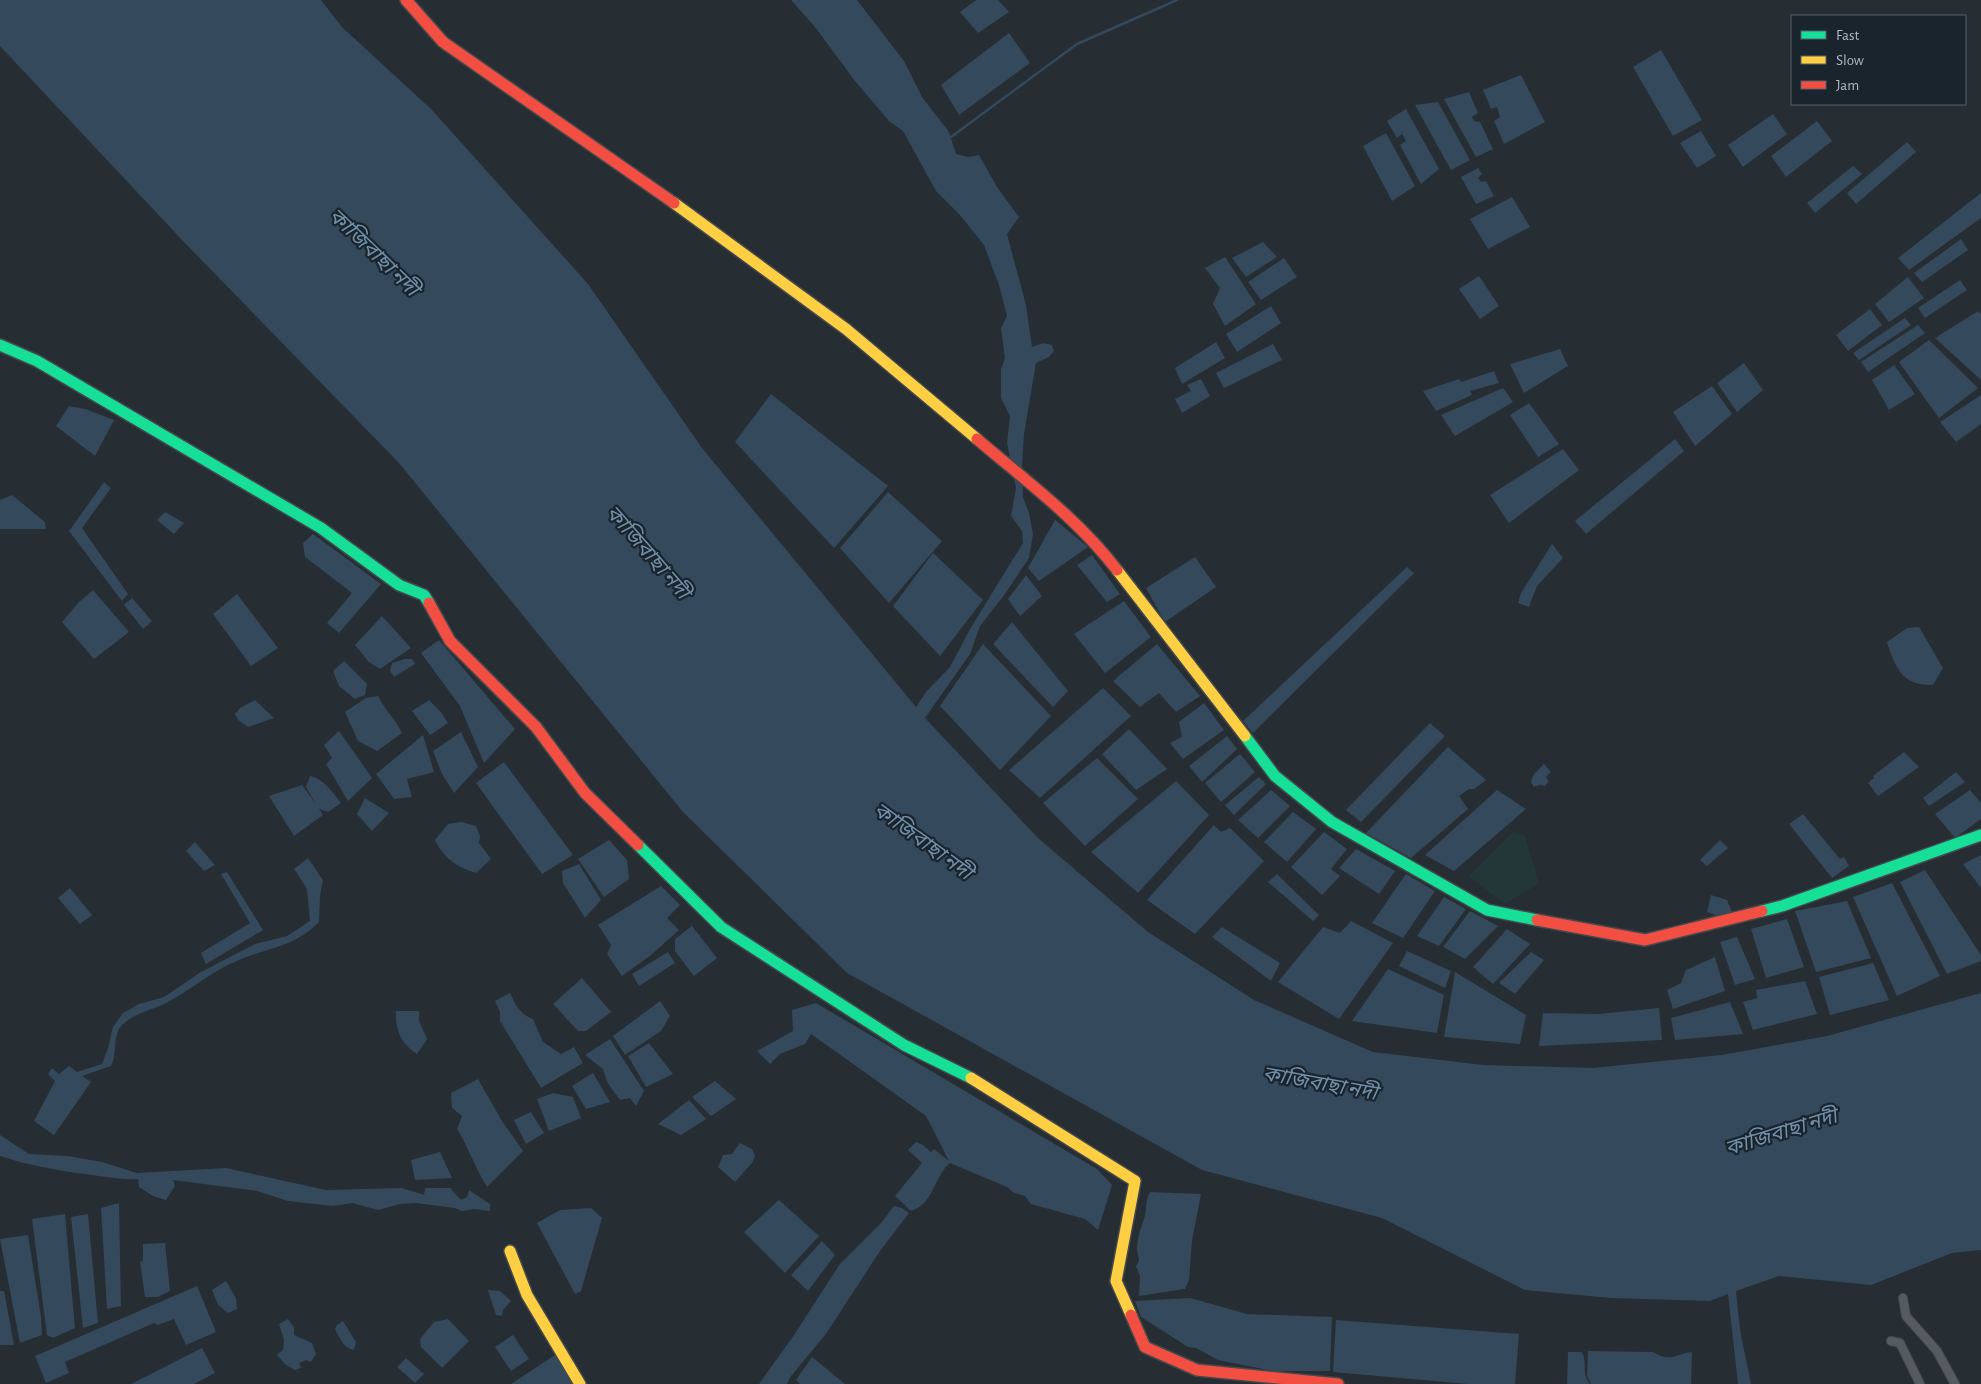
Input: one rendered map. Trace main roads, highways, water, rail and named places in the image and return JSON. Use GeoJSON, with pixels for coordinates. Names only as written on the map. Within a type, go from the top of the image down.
{"type":"FeatureCollection","features":[{"type":"Feature","properties":{"kind":"water","name":"কাজিবাছা নদী"},"geometry":{"type":"Polygon","coordinates":[[[0,0],[321,0],[342,27],[432,110],[588,284],[702,448],[916,707],[926,692],[950,667],[970,629],[1023,543],[1022,531],[1011,516],[1016,488],[1007,443],[1010,416],[1001,398],[1001,369],[1005,358],[1001,328],[1007,316],[999,285],[984,245],[960,215],[936,191],[903,131],[889,121],[855,81],[815,27],[791,0],[857,0],[904,61],[922,97],[949,132],[956,154],[968,157],[979,155],[997,187],[1019,217],[1007,234],[1026,305],[1032,347],[1043,343],[1052,345],[1054,351],[1049,357],[1036,363],[1024,434],[1023,497],[1029,513],[1033,534],[1029,558],[1005,594],[980,626],[970,654],[925,718],[1038,838],[1148,932],[1254,1000],[1373,1052],[1483,1065],[1593,1068],[1721,1055],[1827,1036],[1981,993],[1981,1250],[1952,1253],[1871,1285],[1779,1276],[1736,1291],[1740,1330],[1751,1384],[1738,1384],[1728,1294],[1710,1301],[1611,1298],[1525,1290],[1382,1218],[1202,1170],[847,973],[683,812],[399,463],[183,241],[0,46],[0,0]]]}},
{"type":"Feature","properties":{"kind":"water"},"geometry":{"type":"Polygon","coordinates":[[[976,0],[998,0],[1009,12],[978,33],[960,12],[976,0]]]}},
{"type":"Feature","properties":{"kind":"water"},"geometry":{"type":"Polygon","coordinates":[[[1009,33],[1030,63],[959,115],[941,85],[1009,33]]]}},
{"type":"Feature","properties":{"kind":"water"},"geometry":{"type":"Polygon","coordinates":[[[1661,50],[1702,120],[1673,136],[1633,67],[1661,50]]]}},
{"type":"Feature","properties":{"kind":"water"},"geometry":{"type":"Polygon","coordinates":[[[1521,75],[1545,122],[1504,144],[1494,121],[1500,117],[1497,107],[1491,109],[1483,90],[1521,75]]]}},
{"type":"Feature","properties":{"kind":"water"},"geometry":{"type":"Polygon","coordinates":[[[1469,92],[1478,113],[1472,117],[1474,121],[1480,122],[1493,149],[1476,157],[1444,99],[1469,92]]]}},
{"type":"Feature","properties":{"kind":"water"},"geometry":{"type":"Polygon","coordinates":[[[1438,102],[1470,160],[1451,170],[1415,105],[1438,102]]]}},
{"type":"Feature","properties":{"kind":"water"},"geometry":{"type":"Polygon","coordinates":[[[1406,109],[1439,169],[1421,184],[1400,145],[1406,141],[1402,134],[1397,138],[1387,121],[1406,109]]]}},
{"type":"Feature","properties":{"kind":"water"},"geometry":{"type":"Polygon","coordinates":[[[1773,114],[1787,134],[1743,167],[1728,145],[1773,114]]]}},
{"type":"Feature","properties":{"kind":"water"},"geometry":{"type":"Polygon","coordinates":[[[1817,121],[1832,141],[1786,177],[1771,156],[1817,121]]]}},
{"type":"Feature","properties":{"kind":"water"},"geometry":{"type":"Polygon","coordinates":[[[1701,131],[1716,156],[1697,168],[1680,143],[1701,131]]]}},
{"type":"Feature","properties":{"kind":"water"},"geometry":{"type":"Polygon","coordinates":[[[1386,133],[1415,186],[1392,201],[1363,146],[1386,133]]]}},
{"type":"Feature","properties":{"kind":"water"},"geometry":{"type":"Polygon","coordinates":[[[1907,142],[1916,152],[1856,204],[1847,193],[1907,142]]]}},
{"type":"Feature","properties":{"kind":"water"},"geometry":{"type":"Polygon","coordinates":[[[1853,166],[1862,174],[1815,213],[1807,203],[1853,166]]]}},
{"type":"Feature","properties":{"kind":"water"},"geometry":{"type":"Polygon","coordinates":[[[1478,168],[1482,174],[1478,178],[1481,182],[1486,181],[1494,196],[1476,204],[1461,177],[1478,168]]]}},
{"type":"Feature","properties":{"kind":"water"},"geometry":{"type":"Polygon","coordinates":[[[1981,193],[1981,218],[1909,270],[1898,258],[1981,193]]]}},
{"type":"Feature","properties":{"kind":"water"},"geometry":{"type":"Polygon","coordinates":[[[1512,197],[1530,227],[1488,249],[1470,219],[1512,197]]]}},
{"type":"Feature","properties":{"kind":"water"},"geometry":{"type":"Polygon","coordinates":[[[1961,239],[1968,250],[1922,282],[1914,273],[1961,239]]]}},
{"type":"Feature","properties":{"kind":"water"},"geometry":{"type":"Polygon","coordinates":[[[1263,242],[1277,257],[1246,277],[1232,258],[1263,242]]]}},
{"type":"Feature","properties":{"kind":"water"},"geometry":{"type":"Polygon","coordinates":[[[1225,257],[1256,304],[1225,326],[1213,304],[1220,288],[1205,268],[1225,257]]]}},
{"type":"Feature","properties":{"kind":"water"},"geometry":{"type":"Polygon","coordinates":[[[1284,258],[1297,277],[1261,300],[1248,282],[1284,258]]]}},
{"type":"Feature","properties":{"kind":"water"},"geometry":{"type":"Polygon","coordinates":[[[1479,276],[1499,306],[1480,319],[1459,289],[1479,276]]]}},
{"type":"Feature","properties":{"kind":"water"},"geometry":{"type":"Polygon","coordinates":[[[1908,277],[1924,298],[1889,322],[1875,304],[1908,277]]]}},
{"type":"Feature","properties":{"kind":"water"},"geometry":{"type":"Polygon","coordinates":[[[1960,280],[1967,290],[1925,318],[1918,308],[1960,280]]]}},
{"type":"Feature","properties":{"kind":"water"},"geometry":{"type":"Polygon","coordinates":[[[1271,306],[1281,323],[1237,352],[1226,334],[1271,306]]]}},
{"type":"Feature","properties":{"kind":"water"},"geometry":{"type":"Polygon","coordinates":[[[1870,309],[1882,325],[1848,351],[1836,335],[1870,309]]]}},
{"type":"Feature","properties":{"kind":"water"},"geometry":{"type":"Polygon","coordinates":[[[1978,311],[1981,314],[1981,380],[1935,338],[1978,311]]]}},
{"type":"Feature","properties":{"kind":"water"},"geometry":{"type":"Polygon","coordinates":[[[1905,318],[1911,325],[1859,360],[1853,353],[1905,318]]]}},
{"type":"Feature","properties":{"kind":"water"},"geometry":{"type":"Polygon","coordinates":[[[1918,325],[1925,333],[1868,372],[1861,362],[1918,325]]]}},
{"type":"Feature","properties":{"kind":"water"},"geometry":{"type":"Polygon","coordinates":[[[1929,340],[1978,388],[1939,418],[1899,362],[1929,340]]]}},
{"type":"Feature","properties":{"kind":"water"},"geometry":{"type":"Polygon","coordinates":[[[1216,342],[1225,358],[1182,384],[1175,368],[1216,342]]]}},
{"type":"Feature","properties":{"kind":"water"},"geometry":{"type":"Polygon","coordinates":[[[1273,344],[1282,360],[1224,388],[1216,373],[1273,344]]]}},
{"type":"Feature","properties":{"kind":"water"},"geometry":{"type":"Polygon","coordinates":[[[1560,349],[1568,366],[1524,393],[1510,364],[1560,349]]]}},
{"type":"Feature","properties":{"kind":"water"},"geometry":{"type":"Polygon","coordinates":[[[1744,363],[1763,390],[1737,412],[1717,383],[1744,363]]]}},
{"type":"Feature","properties":{"kind":"water"},"geometry":{"type":"Polygon","coordinates":[[[1894,365],[1915,394],[1889,410],[1872,380],[1894,365]]]}},
{"type":"Feature","properties":{"kind":"water"},"geometry":{"type":"Polygon","coordinates":[[[1494,371],[1499,383],[1470,391],[1472,395],[1436,411],[1423,391],[1459,379],[1461,382],[1494,371]]]}},
{"type":"Feature","properties":{"kind":"water"},"geometry":{"type":"Polygon","coordinates":[[[1201,379],[1210,396],[1182,413],[1175,399],[1191,391],[1187,385],[1201,379]]]}},
{"type":"Feature","properties":{"kind":"water"},"geometry":{"type":"Polygon","coordinates":[[[1712,386],[1732,414],[1695,446],[1673,412],[1712,386]]]}},
{"type":"Feature","properties":{"kind":"water"},"geometry":{"type":"Polygon","coordinates":[[[1503,388],[1513,402],[1455,436],[1441,415],[1503,388]]]}},
{"type":"Feature","properties":{"kind":"water"},"geometry":{"type":"Polygon","coordinates":[[[771,394],[888,486],[834,548],[735,442],[771,394]]]}},
{"type":"Feature","properties":{"kind":"water"},"geometry":{"type":"Polygon","coordinates":[[[1981,395],[1981,424],[1956,442],[1940,422],[1981,395]]]}},
{"type":"Feature","properties":{"kind":"water"},"geometry":{"type":"Polygon","coordinates":[[[1529,403],[1559,444],[1538,457],[1510,415],[1529,403]]]}},
{"type":"Feature","properties":{"kind":"water"},"geometry":{"type":"Polygon","coordinates":[[[69,406],[85,409],[114,420],[95,456],[56,426],[69,406]]]}},
{"type":"Feature","properties":{"kind":"water"},"geometry":{"type":"Polygon","coordinates":[[[1675,439],[1684,451],[1586,534],[1575,521],[1675,439]]]}},
{"type":"Feature","properties":{"kind":"water"},"geometry":{"type":"Polygon","coordinates":[[[1563,449],[1579,470],[1509,523],[1490,495],[1563,449]]]}},
{"type":"Feature","properties":{"kind":"water"},"geometry":{"type":"Polygon","coordinates":[[[104,482],[111,488],[82,528],[128,594],[122,601],[69,531],[104,482]]]}},
{"type":"Feature","properties":{"kind":"water"},"geometry":{"type":"Polygon","coordinates":[[[888,492],[942,541],[889,603],[840,548],[888,492]]]}},
{"type":"Feature","properties":{"kind":"water"},"geometry":{"type":"Polygon","coordinates":[[[12,495],[45,522],[46,529],[0,529],[0,500],[12,495]]]}},
{"type":"Feature","properties":{"kind":"water"},"geometry":{"type":"Polygon","coordinates":[[[165,512],[184,523],[174,534],[157,520],[165,512]]]}},
{"type":"Feature","properties":{"kind":"water"},"geometry":{"type":"Polygon","coordinates":[[[1055,520],[1088,547],[1039,581],[1028,568],[1055,520]]]}},
{"type":"Feature","properties":{"kind":"water"},"geometry":{"type":"Polygon","coordinates":[[[313,534],[381,584],[339,633],[327,623],[352,593],[305,557],[303,543],[313,534]]]}},
{"type":"Feature","properties":{"kind":"water"},"geometry":{"type":"Polygon","coordinates":[[[1552,544],[1563,558],[1537,586],[1529,607],[1518,603],[1521,593],[1552,544]]]}},
{"type":"Feature","properties":{"kind":"water"},"geometry":{"type":"Polygon","coordinates":[[[933,553],[983,600],[940,656],[893,606],[933,553]]]}},
{"type":"Feature","properties":{"kind":"water"},"geometry":{"type":"Polygon","coordinates":[[[1092,555],[1120,594],[1107,602],[1077,565],[1092,555]]]}},
{"type":"Feature","properties":{"kind":"water"},"geometry":{"type":"Polygon","coordinates":[[[1195,557],[1216,587],[1165,622],[1146,588],[1195,557]]]}},
{"type":"Feature","properties":{"kind":"water"},"geometry":{"type":"Polygon","coordinates":[[[1407,567],[1414,573],[1253,733],[1243,721],[1407,567]]]}},
{"type":"Feature","properties":{"kind":"water"},"geometry":{"type":"Polygon","coordinates":[[[1026,575],[1042,596],[1020,616],[1008,599],[1026,575]]]}},
{"type":"Feature","properties":{"kind":"water"},"geometry":{"type":"Polygon","coordinates":[[[93,590],[129,632],[94,659],[62,622],[79,602],[93,590]]]}},
{"type":"Feature","properties":{"kind":"water"},"geometry":{"type":"Polygon","coordinates":[[[237,594],[278,648],[251,666],[213,614],[237,594]]]}},
{"type":"Feature","properties":{"kind":"water"},"geometry":{"type":"Polygon","coordinates":[[[132,598],[152,621],[143,629],[124,605],[132,598]]]}},
{"type":"Feature","properties":{"kind":"water"},"geometry":{"type":"Polygon","coordinates":[[[1124,601],[1151,637],[1105,673],[1074,634],[1124,601]]]}},
{"type":"Feature","properties":{"kind":"water"},"geometry":{"type":"Polygon","coordinates":[[[382,616],[411,648],[380,669],[369,662],[355,645],[382,616]]]}},
{"type":"Feature","properties":{"kind":"water"},"geometry":{"type":"Polygon","coordinates":[[[1012,622],[1068,691],[1053,707],[993,644],[1012,622]]]}},
{"type":"Feature","properties":{"kind":"water"},"geometry":{"type":"Polygon","coordinates":[[[1919,627],[1943,668],[1933,685],[1914,682],[1901,673],[1893,659],[1887,642],[1907,628],[1919,627]]]}},
{"type":"Feature","properties":{"kind":"water"},"geometry":{"type":"Polygon","coordinates":[[[439,640],[515,729],[484,763],[460,706],[421,653],[439,640]]]}},
{"type":"Feature","properties":{"kind":"water"},"geometry":{"type":"Polygon","coordinates":[[[983,644],[1051,716],[1000,770],[940,706],[983,644]]]}},
{"type":"Feature","properties":{"kind":"water"},"geometry":{"type":"Polygon","coordinates":[[[1157,644],[1200,696],[1176,712],[1159,693],[1140,707],[1113,681],[1157,644]]]}},
{"type":"Feature","properties":{"kind":"water"},"geometry":{"type":"Polygon","coordinates":[[[412,659],[415,664],[394,677],[390,671],[392,663],[412,659]]]}},
{"type":"Feature","properties":{"kind":"water"},"geometry":{"type":"Polygon","coordinates":[[[344,661],[367,684],[365,695],[355,699],[339,686],[333,671],[344,661]]]}},
{"type":"Feature","properties":{"kind":"water"},"geometry":{"type":"Polygon","coordinates":[[[1103,688],[1131,716],[1040,798],[1009,770],[1103,688]]]}},
{"type":"Feature","properties":{"kind":"water"},"geometry":{"type":"Polygon","coordinates":[[[378,696],[402,733],[377,751],[358,741],[345,712],[366,698],[378,696]]]}},
{"type":"Feature","properties":{"kind":"water"},"geometry":{"type":"Polygon","coordinates":[[[255,700],[274,718],[248,727],[238,720],[235,714],[240,708],[255,700]]]}},
{"type":"Feature","properties":{"kind":"water"},"geometry":{"type":"Polygon","coordinates":[[[429,700],[441,712],[448,723],[430,735],[412,711],[429,700]]]}},
{"type":"Feature","properties":{"kind":"water"},"geometry":{"type":"Polygon","coordinates":[[[1204,703],[1224,730],[1183,759],[1170,743],[1182,737],[1179,722],[1204,703]]]}},
{"type":"Feature","properties":{"kind":"water"},"geometry":{"type":"Polygon","coordinates":[[[1430,723],[1445,736],[1361,822],[1346,810],[1430,723]]]}},
{"type":"Feature","properties":{"kind":"water"},"geometry":{"type":"Polygon","coordinates":[[[1129,729],[1167,769],[1136,790],[1102,754],[1129,729]]]}},
{"type":"Feature","properties":{"kind":"water"},"geometry":{"type":"Polygon","coordinates":[[[339,731],[372,778],[348,801],[326,764],[332,758],[324,745],[339,731]]]}},
{"type":"Feature","properties":{"kind":"water"},"geometry":{"type":"Polygon","coordinates":[[[461,732],[478,767],[454,793],[442,774],[433,751],[461,732]]]}},
{"type":"Feature","properties":{"kind":"water"},"geometry":{"type":"Polygon","coordinates":[[[423,735],[434,772],[407,779],[412,797],[394,799],[376,774],[423,735]]]}},
{"type":"Feature","properties":{"kind":"water"},"geometry":{"type":"Polygon","coordinates":[[[1227,736],[1237,749],[1202,782],[1189,766],[1227,736]]]}},
{"type":"Feature","properties":{"kind":"water"},"geometry":{"type":"Polygon","coordinates":[[[1448,747],[1486,780],[1474,789],[1469,789],[1459,796],[1468,809],[1411,858],[1366,833],[1448,747]]]}},
{"type":"Feature","properties":{"kind":"water"},"geometry":{"type":"Polygon","coordinates":[[[1904,752],[1919,767],[1878,796],[1868,783],[1874,778],[1873,776],[1904,752]]]}},
{"type":"Feature","properties":{"kind":"water"},"geometry":{"type":"Polygon","coordinates":[[[1240,754],[1255,772],[1221,802],[1205,783],[1240,754]]]}},
{"type":"Feature","properties":{"kind":"water"},"geometry":{"type":"Polygon","coordinates":[[[1097,758],[1138,799],[1085,846],[1043,803],[1097,758]]]}},
{"type":"Feature","properties":{"kind":"water"},"geometry":{"type":"Polygon","coordinates":[[[504,762],[573,855],[542,874],[476,783],[504,762]]]}},
{"type":"Feature","properties":{"kind":"water"},"geometry":{"type":"Polygon","coordinates":[[[1544,764],[1551,772],[1546,777],[1549,781],[1545,786],[1534,787],[1531,782],[1533,775],[1544,764]]]}},
{"type":"Feature","properties":{"kind":"water"},"geometry":{"type":"Polygon","coordinates":[[[1956,772],[1965,782],[1929,806],[1923,798],[1956,772]]]}},
{"type":"Feature","properties":{"kind":"water"},"geometry":{"type":"Polygon","coordinates":[[[310,776],[324,783],[341,803],[328,812],[319,809],[323,815],[294,836],[269,796],[302,785],[316,804],[306,787],[310,776]]]}},
{"type":"Feature","properties":{"kind":"water"},"geometry":{"type":"Polygon","coordinates":[[[1259,777],[1266,784],[1234,815],[1225,805],[1259,777]]]}},
{"type":"Feature","properties":{"kind":"water"},"geometry":{"type":"Polygon","coordinates":[[[1176,781],[1209,815],[1138,893],[1091,852],[1176,781]]]}},
{"type":"Feature","properties":{"kind":"water"},"geometry":{"type":"Polygon","coordinates":[[[1271,790],[1290,806],[1258,838],[1238,820],[1271,790]]]}},
{"type":"Feature","properties":{"kind":"water"},"geometry":{"type":"Polygon","coordinates":[[[1497,790],[1526,809],[1454,871],[1425,855],[1497,790]]]}},
{"type":"Feature","properties":{"kind":"water"},"geometry":{"type":"Polygon","coordinates":[[[1970,790],[1981,803],[1981,819],[1955,838],[1935,814],[1970,790]]]}},
{"type":"Feature","properties":{"kind":"water"},"geometry":{"type":"Polygon","coordinates":[[[365,798],[389,813],[372,831],[357,814],[365,798]]]}},
{"type":"Feature","properties":{"kind":"water"},"geometry":{"type":"Polygon","coordinates":[[[1293,812],[1316,829],[1287,862],[1264,842],[1293,812]]]}},
{"type":"Feature","properties":{"kind":"water"},"geometry":{"type":"Polygon","coordinates":[[[1803,814],[1840,859],[1844,857],[1849,866],[1832,878],[1789,824],[1803,814]]]}},
{"type":"Feature","properties":{"kind":"water"},"geometry":{"type":"Polygon","coordinates":[[[462,822],[476,826],[480,836],[479,843],[491,859],[476,873],[462,868],[451,861],[442,852],[435,840],[448,824],[462,822]]]}},
{"type":"Feature","properties":{"kind":"water"},"geometry":{"type":"Polygon","coordinates":[[[1214,825],[1221,832],[1230,828],[1264,861],[1195,934],[1147,900],[1214,825]]]}},
{"type":"Feature","properties":{"kind":"water"},"geometry":{"type":"Polygon","coordinates":[[[1324,832],[1347,849],[1331,869],[1340,876],[1322,895],[1291,867],[1324,832]]]}},
{"type":"Feature","properties":{"kind":"water"},"geometry":{"type":"Polygon","coordinates":[[[609,840],[627,860],[629,879],[604,897],[578,859],[609,840]]]}},
{"type":"Feature","properties":{"kind":"water"},"geometry":{"type":"Polygon","coordinates":[[[1720,840],[1728,848],[1707,866],[1700,860],[1720,840]]]}},
{"type":"Feature","properties":{"kind":"water"},"geometry":{"type":"Polygon","coordinates":[[[195,842],[215,865],[204,871],[186,851],[195,842]]]}},
{"type":"Feature","properties":{"kind":"water"},"geometry":{"type":"Polygon","coordinates":[[[1356,849],[1395,871],[1379,894],[1339,868],[1356,849]]]}},
{"type":"Feature","properties":{"kind":"water"},"geometry":{"type":"Polygon","coordinates":[[[1981,855],[1981,888],[1963,864],[1981,855]]]}},
{"type":"Feature","properties":{"kind":"water"},"geometry":{"type":"Polygon","coordinates":[[[308,858],[323,880],[319,922],[300,937],[228,965],[168,1002],[129,1019],[117,1033],[111,1066],[82,1076],[91,1082],[54,1135],[34,1121],[55,1081],[48,1074],[52,1068],[59,1074],[69,1066],[77,1072],[102,1064],[113,1027],[123,1013],[139,1004],[164,997],[201,972],[255,944],[287,936],[310,921],[307,889],[294,869],[308,858]]]}},
{"type":"Feature","properties":{"kind":"water"},"geometry":{"type":"Polygon","coordinates":[[[579,864],[601,900],[585,918],[563,883],[562,871],[579,864]]]}},
{"type":"Feature","properties":{"kind":"water"},"geometry":{"type":"Polygon","coordinates":[[[1925,870],[1981,955],[1981,961],[1947,974],[1900,882],[1925,870]]]}},
{"type":"Feature","properties":{"kind":"water"},"geometry":{"type":"Polygon","coordinates":[[[227,872],[263,930],[206,964],[201,953],[250,923],[221,874],[227,872]]]}},
{"type":"Feature","properties":{"kind":"water"},"geometry":{"type":"Polygon","coordinates":[[[1277,874],[1319,915],[1313,921],[1268,882],[1277,874]]]}},
{"type":"Feature","properties":{"kind":"water"},"geometry":{"type":"Polygon","coordinates":[[[1406,874],[1435,891],[1403,938],[1372,923],[1406,874]]]}},
{"type":"Feature","properties":{"kind":"water"},"geometry":{"type":"Polygon","coordinates":[[[1892,883],[1940,976],[1897,996],[1853,897],[1892,883]]]}},
{"type":"Feature","properties":{"kind":"water"},"geometry":{"type":"Polygon","coordinates":[[[661,886],[680,905],[667,918],[679,930],[651,955],[622,976],[607,954],[611,945],[598,925],[661,886]]]}},
{"type":"Feature","properties":{"kind":"water"},"geometry":{"type":"Polygon","coordinates":[[[70,888],[92,915],[80,924],[58,898],[70,888]]]}},
{"type":"Feature","properties":{"kind":"water"},"geometry":{"type":"Polygon","coordinates":[[[1711,895],[1727,900],[1732,912],[1718,916],[1707,912],[1711,895]]]}},
{"type":"Feature","properties":{"kind":"water"},"geometry":{"type":"Polygon","coordinates":[[[1444,897],[1466,909],[1439,946],[1417,936],[1444,897]]]}},
{"type":"Feature","properties":{"kind":"water"},"geometry":{"type":"Polygon","coordinates":[[[1847,901],[1871,958],[1816,972],[1795,911],[1847,901]]]}},
{"type":"Feature","properties":{"kind":"water"},"geometry":{"type":"Polygon","coordinates":[[[1470,911],[1498,926],[1465,959],[1443,947],[1470,911]]]}},
{"type":"Feature","properties":{"kind":"water"},"geometry":{"type":"Polygon","coordinates":[[[1787,919],[1804,967],[1766,978],[1751,929],[1787,919]]]}},
{"type":"Feature","properties":{"kind":"water"},"geometry":{"type":"Polygon","coordinates":[[[1351,921],[1393,943],[1339,1019],[1278,982],[1323,927],[1340,933],[1351,921]]]}},
{"type":"Feature","properties":{"kind":"water"},"geometry":{"type":"Polygon","coordinates":[[[692,926],[717,958],[694,976],[675,951],[675,939],[692,926]]]}},
{"type":"Feature","properties":{"kind":"water"},"geometry":{"type":"Polygon","coordinates":[[[1222,927],[1280,963],[1271,981],[1212,937],[1222,927]]]}},
{"type":"Feature","properties":{"kind":"water"},"geometry":{"type":"Polygon","coordinates":[[[1507,929],[1530,944],[1493,984],[1473,967],[1507,929]]]}},
{"type":"Feature","properties":{"kind":"water"},"geometry":{"type":"Polygon","coordinates":[[[1737,937],[1755,979],[1735,985],[1720,942],[1737,937]]]}},
{"type":"Feature","properties":{"kind":"water"},"geometry":{"type":"Polygon","coordinates":[[[1407,951],[1451,971],[1445,988],[1399,966],[1407,951]]]}},
{"type":"Feature","properties":{"kind":"water"},"geometry":{"type":"Polygon","coordinates":[[[668,952],[675,963],[639,986],[632,974],[668,952]]]}},
{"type":"Feature","properties":{"kind":"water"},"geometry":{"type":"Polygon","coordinates":[[[1531,952],[1544,960],[1515,994],[1499,983],[1531,952]]]}},
{"type":"Feature","properties":{"kind":"water"},"geometry":{"type":"Polygon","coordinates":[[[1715,957],[1725,991],[1673,1009],[1667,990],[1681,983],[1686,970],[1715,957]]]}},
{"type":"Feature","properties":{"kind":"water"},"geometry":{"type":"Polygon","coordinates":[[[1873,963],[1889,1000],[1830,1015],[1819,977],[1873,963]]]}},
{"type":"Feature","properties":{"kind":"water"},"geometry":{"type":"Polygon","coordinates":[[[1388,969],[1444,995],[1437,1033],[1352,1021],[1388,969]]]}},
{"type":"Feature","properties":{"kind":"water"},"geometry":{"type":"Polygon","coordinates":[[[1455,972],[1526,1015],[1520,1044],[1444,1037],[1455,972]]]}},
{"type":"Feature","properties":{"kind":"water"},"geometry":{"type":"Polygon","coordinates":[[[582,978],[611,1012],[586,1031],[578,1031],[553,1004],[582,978]]]}},
{"type":"Feature","properties":{"kind":"water"},"geometry":{"type":"Polygon","coordinates":[[[1805,981],[1817,1014],[1753,1030],[1743,1002],[1757,998],[1756,990],[1805,981]]]}},
{"type":"Feature","properties":{"kind":"water"},"geometry":{"type":"Polygon","coordinates":[[[510,993],[519,1009],[533,1019],[543,1042],[561,1054],[574,1047],[583,1063],[541,1088],[500,1021],[500,1012],[495,1001],[510,993]]]}},
{"type":"Feature","properties":{"kind":"water"},"geometry":{"type":"Polygon","coordinates":[[[660,1001],[670,1016],[661,1031],[625,1055],[613,1036],[660,1001]]]}},
{"type":"Feature","properties":{"kind":"water"},"geometry":{"type":"Polygon","coordinates":[[[1730,1002],[1743,1034],[1675,1040],[1671,1018],[1730,1002]]]}},
{"type":"Feature","properties":{"kind":"water"},"geometry":{"type":"Polygon","coordinates":[[[816,1003],[1097,1169],[1112,1185],[1098,1230],[1085,1219],[1031,1204],[1025,1196],[1014,1193],[1007,1187],[950,1163],[940,1175],[925,1202],[911,1211],[895,1196],[922,1163],[908,1150],[916,1142],[931,1152],[934,1149],[949,1161],[926,1116],[811,1034],[805,1044],[780,1054],[770,1064],[757,1051],[793,1031],[792,1010],[816,1003]]]}},
{"type":"Feature","properties":{"kind":"water"},"geometry":{"type":"Polygon","coordinates":[[[1659,1008],[1662,1040],[1539,1046],[1543,1013],[1598,1014],[1659,1008]]]}},
{"type":"Feature","properties":{"kind":"water"},"geometry":{"type":"Polygon","coordinates":[[[396,1011],[419,1011],[419,1021],[427,1039],[417,1054],[407,1046],[400,1036],[396,1011]]]}},
{"type":"Feature","properties":{"kind":"water"},"geometry":{"type":"Polygon","coordinates":[[[610,1039],[644,1091],[636,1106],[630,1098],[620,1100],[607,1082],[603,1069],[585,1055],[610,1039]]]}},
{"type":"Feature","properties":{"kind":"water"},"geometry":{"type":"Polygon","coordinates":[[[649,1043],[673,1074],[646,1087],[628,1056],[649,1043]]]}},
{"type":"Feature","properties":{"kind":"water"},"geometry":{"type":"Polygon","coordinates":[[[593,1073],[610,1102],[586,1109],[572,1086],[593,1073]]]}},
{"type":"Feature","properties":{"kind":"water"},"geometry":{"type":"Polygon","coordinates":[[[478,1079],[502,1121],[523,1151],[487,1187],[457,1129],[462,1116],[452,1108],[451,1093],[478,1079]]]}},
{"type":"Feature","properties":{"kind":"water"},"geometry":{"type":"Polygon","coordinates":[[[715,1081],[736,1099],[711,1116],[692,1097],[715,1081]]]}},
{"type":"Feature","properties":{"kind":"water"},"geometry":{"type":"Polygon","coordinates":[[[553,1093],[573,1097],[581,1118],[549,1131],[537,1099],[553,1093]]]}},
{"type":"Feature","properties":{"kind":"water"},"geometry":{"type":"Polygon","coordinates":[[[689,1100],[706,1119],[681,1135],[658,1124],[689,1100]]]}},
{"type":"Feature","properties":{"kind":"water"},"geometry":{"type":"Polygon","coordinates":[[[531,1112],[544,1133],[526,1144],[514,1120],[531,1112]]]}},
{"type":"Feature","properties":{"kind":"water"},"geometry":{"type":"Polygon","coordinates":[[[0,1135],[29,1154],[68,1156],[102,1162],[137,1173],[226,1168],[326,1190],[402,1188],[424,1195],[425,1188],[450,1188],[461,1200],[467,1197],[469,1190],[490,1204],[490,1211],[474,1209],[462,1211],[455,1208],[416,1203],[400,1204],[378,1210],[352,1203],[333,1206],[288,1201],[257,1191],[173,1180],[175,1186],[166,1200],[153,1196],[139,1187],[138,1179],[115,1178],[57,1170],[0,1156],[0,1135]]]}},
{"type":"Feature","properties":{"kind":"water"},"geometry":{"type":"Polygon","coordinates":[[[740,1143],[752,1149],[755,1156],[752,1163],[735,1182],[718,1167],[723,1155],[732,1154],[740,1143]]]}},
{"type":"Feature","properties":{"kind":"water"},"geometry":{"type":"Polygon","coordinates":[[[440,1152],[452,1178],[415,1180],[411,1160],[440,1152]]]}},
{"type":"Feature","properties":{"kind":"water"},"geometry":{"type":"Polygon","coordinates":[[[1150,1192],[1201,1194],[1192,1241],[1189,1280],[1185,1289],[1139,1296],[1140,1276],[1136,1266],[1139,1261],[1137,1245],[1150,1192]]]}},
{"type":"Feature","properties":{"kind":"water"},"geometry":{"type":"Polygon","coordinates":[[[779,1200],[819,1236],[785,1273],[744,1232],[779,1200]]]}},
{"type":"Feature","properties":{"kind":"water"},"geometry":{"type":"Polygon","coordinates":[[[119,1203],[121,1306],[107,1309],[101,1208],[119,1203]]]}},
{"type":"Feature","properties":{"kind":"water"},"geometry":{"type":"Polygon","coordinates":[[[894,1206],[902,1208],[909,1213],[880,1251],[826,1334],[791,1376],[787,1384],[759,1384],[794,1335],[840,1264],[882,1222],[894,1206]]]}},
{"type":"Feature","properties":{"kind":"water"},"geometry":{"type":"Polygon","coordinates":[[[591,1208],[602,1218],[581,1291],[575,1294],[537,1223],[560,1210],[591,1208]]]}},
{"type":"Feature","properties":{"kind":"water"},"geometry":{"type":"Polygon","coordinates":[[[65,1214],[75,1328],[53,1338],[47,1335],[32,1219],[65,1214]]]}},
{"type":"Feature","properties":{"kind":"water"},"geometry":{"type":"Polygon","coordinates":[[[88,1214],[98,1323],[83,1328],[71,1217],[88,1214]]]}},
{"type":"Feature","properties":{"kind":"water"},"geometry":{"type":"Polygon","coordinates":[[[28,1235],[41,1317],[42,1335],[20,1343],[0,1239],[28,1235]]]}},
{"type":"Feature","properties":{"kind":"water"},"geometry":{"type":"Polygon","coordinates":[[[822,1241],[835,1255],[808,1291],[791,1275],[822,1241]]]}},
{"type":"Feature","properties":{"kind":"water"},"geometry":{"type":"Polygon","coordinates":[[[165,1243],[170,1291],[158,1297],[145,1297],[140,1262],[143,1261],[143,1244],[165,1243]]]}},
{"type":"Feature","properties":{"kind":"water"},"geometry":{"type":"Polygon","coordinates":[[[226,1281],[236,1298],[237,1309],[228,1313],[218,1305],[212,1290],[226,1281]]]}},
{"type":"Feature","properties":{"kind":"water"},"geometry":{"type":"Polygon","coordinates":[[[197,1286],[216,1332],[186,1345],[174,1319],[158,1325],[154,1323],[65,1362],[69,1373],[46,1383],[35,1356],[197,1286]]]}},
{"type":"Feature","properties":{"kind":"water"},"geometry":{"type":"Polygon","coordinates":[[[488,1290],[500,1291],[511,1301],[503,1310],[502,1316],[496,1315],[488,1290]]]}},
{"type":"Feature","properties":{"kind":"water"},"geometry":{"type":"Polygon","coordinates":[[[0,1291],[4,1291],[14,1345],[0,1345],[0,1291]]]}},
{"type":"Feature","properties":{"kind":"water"},"geometry":{"type":"Polygon","coordinates":[[[1190,1298],[1247,1314],[1332,1317],[1330,1371],[1273,1371],[1218,1360],[1196,1348],[1188,1347],[1141,1317],[1135,1301],[1190,1298]]]}},
{"type":"Feature","properties":{"kind":"water"},"geometry":{"type":"Polygon","coordinates":[[[288,1319],[294,1327],[294,1335],[312,1343],[316,1354],[311,1362],[306,1360],[299,1363],[301,1368],[295,1370],[286,1365],[277,1355],[283,1350],[284,1340],[279,1324],[288,1319]]]}},
{"type":"Feature","properties":{"kind":"water"},"geometry":{"type":"Polygon","coordinates":[[[448,1319],[469,1341],[442,1368],[421,1347],[420,1339],[434,1322],[448,1319]]]}},
{"type":"Feature","properties":{"kind":"water"},"geometry":{"type":"Polygon","coordinates":[[[1336,1320],[1519,1334],[1515,1384],[1468,1384],[1333,1372],[1336,1320]]]}},
{"type":"Feature","properties":{"kind":"water"},"geometry":{"type":"Polygon","coordinates":[[[343,1321],[356,1342],[354,1350],[344,1345],[335,1329],[343,1321]]]}},
{"type":"Feature","properties":{"kind":"water"},"geometry":{"type":"Polygon","coordinates":[[[513,1335],[529,1359],[511,1371],[495,1347],[513,1335]]]}},
{"type":"Feature","properties":{"kind":"water"},"geometry":{"type":"Polygon","coordinates":[[[202,1348],[215,1373],[194,1384],[131,1384],[202,1348]]]}},
{"type":"Feature","properties":{"kind":"water"},"geometry":{"type":"Polygon","coordinates":[[[1588,1351],[1653,1352],[1665,1357],[1692,1352],[1691,1384],[1591,1384],[1587,1376],[1588,1351]]]}},
{"type":"Feature","properties":{"kind":"water"},"geometry":{"type":"Polygon","coordinates":[[[1568,1352],[1582,1352],[1585,1360],[1587,1380],[1590,1384],[1567,1384],[1568,1352]]]}},
{"type":"Feature","properties":{"kind":"water"},"geometry":{"type":"Polygon","coordinates":[[[555,1355],[574,1384],[511,1384],[555,1355]]]}},
{"type":"Feature","properties":{"kind":"water"},"geometry":{"type":"Polygon","coordinates":[[[812,1357],[845,1384],[800,1384],[796,1380],[812,1357]]]}},
{"type":"Feature","properties":{"kind":"water"},"geometry":{"type":"Polygon","coordinates":[[[406,1358],[424,1374],[415,1383],[397,1367],[406,1358]]]}},
{"type":"Feature","properties":{"kind":"waterway"},"geometry":{"type":"LineString","coordinates":[[951,137],[1077,44],[1177,0]]}}]}
